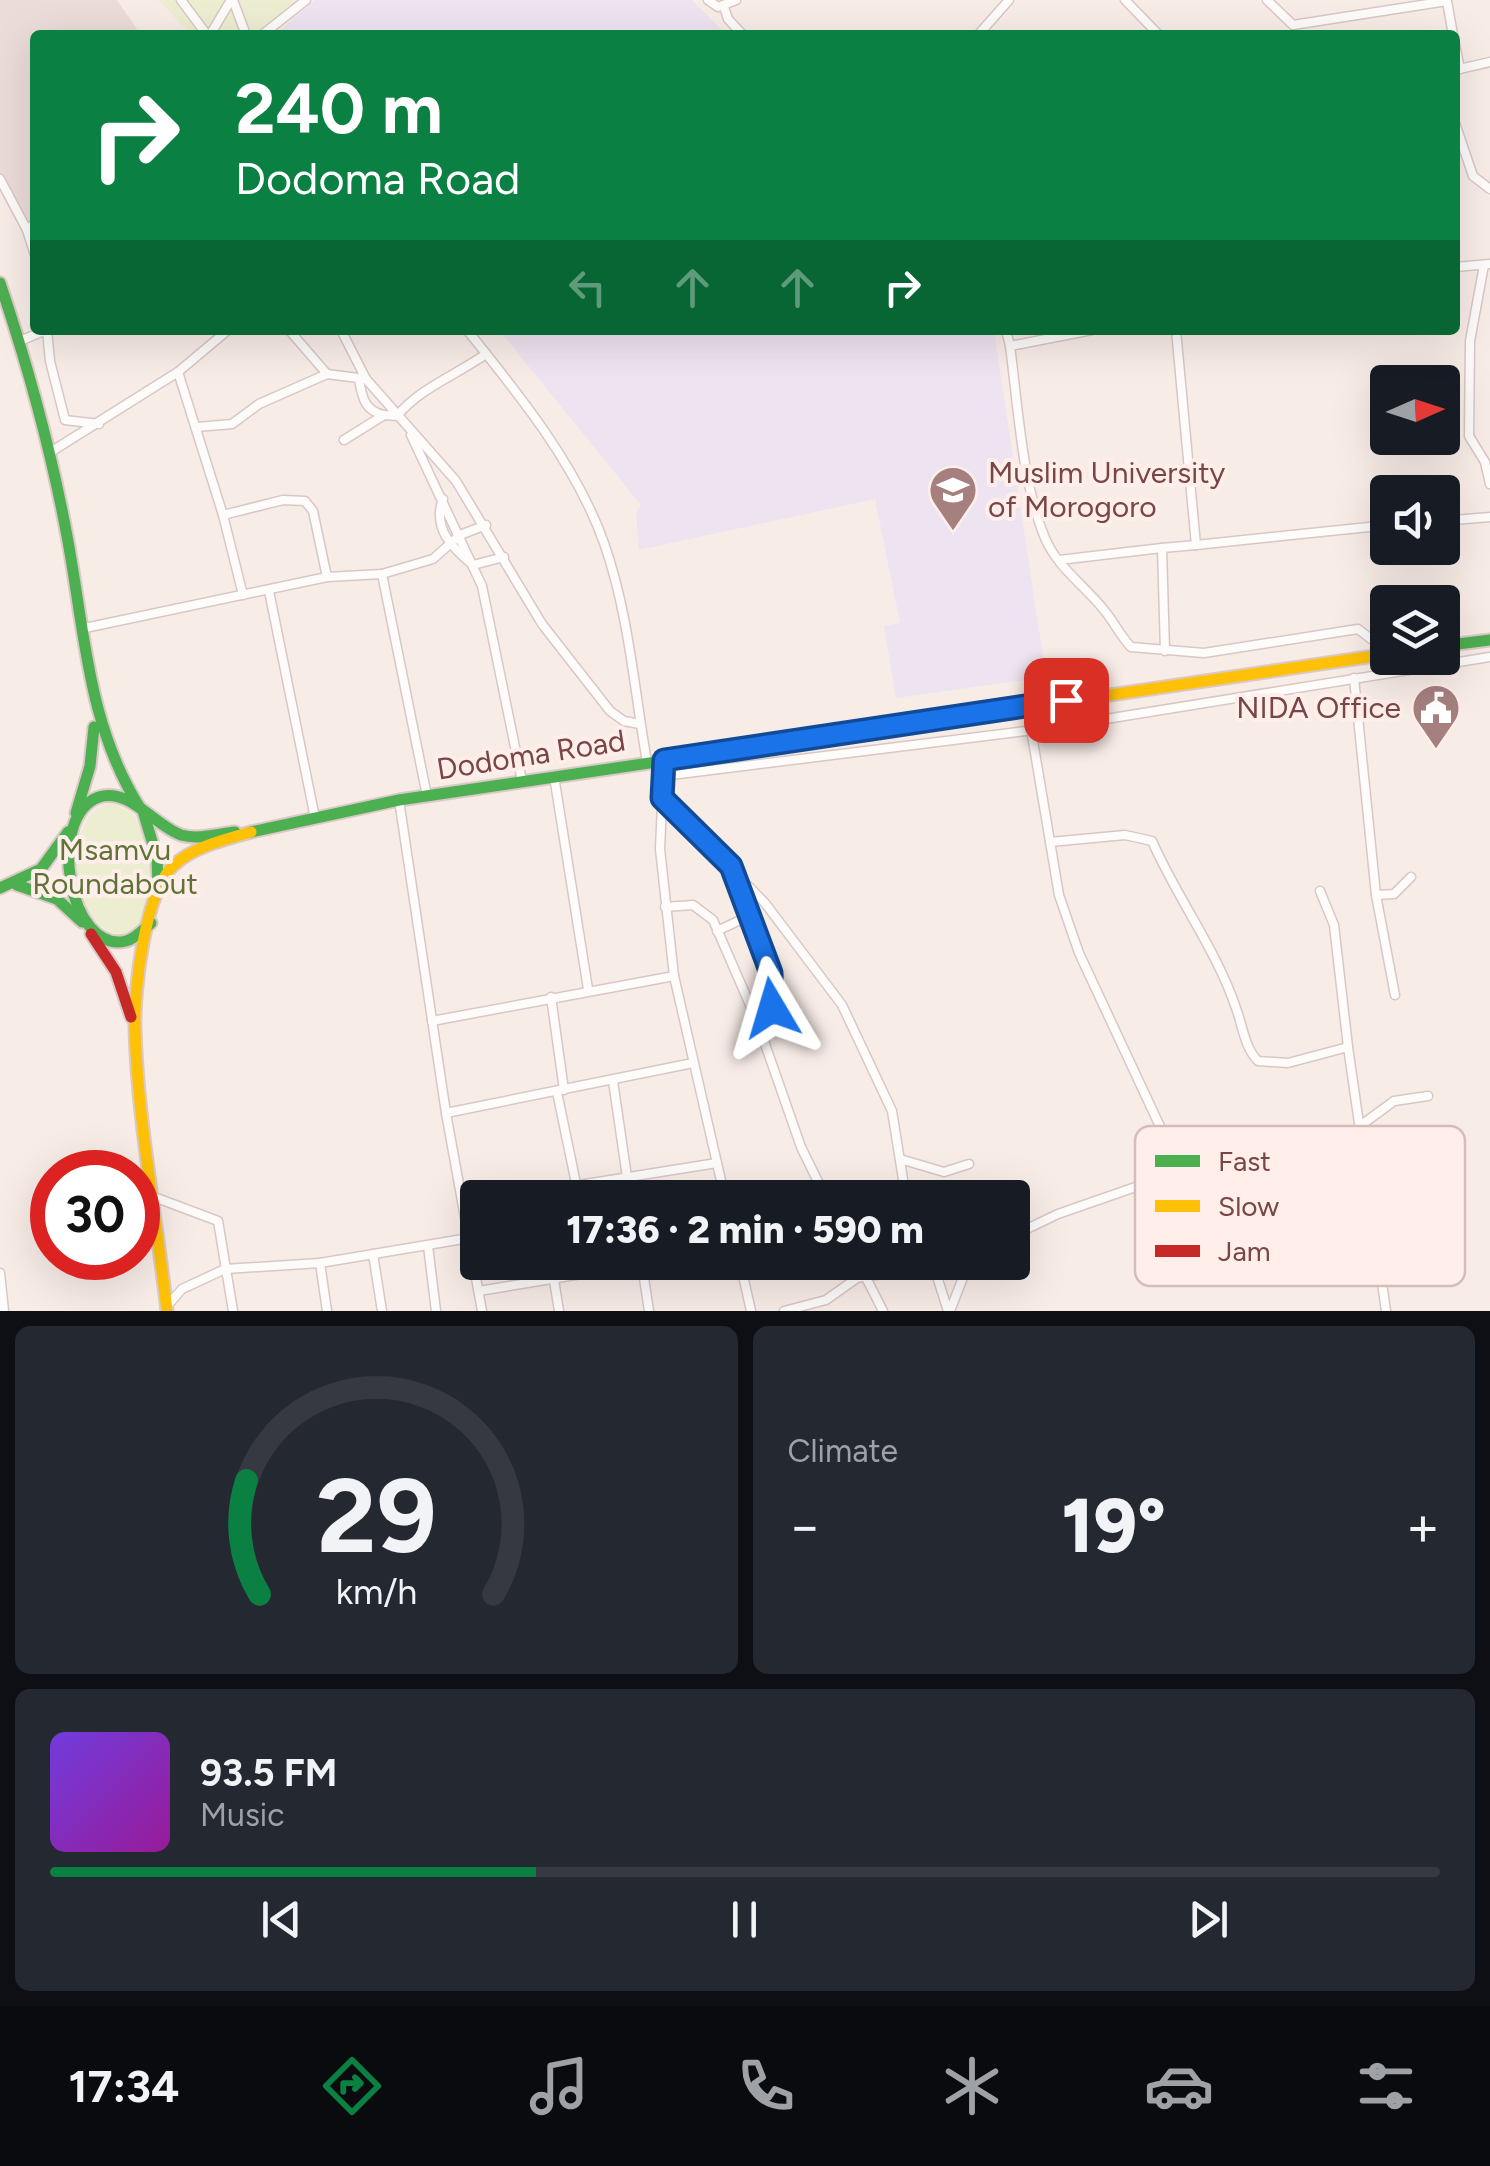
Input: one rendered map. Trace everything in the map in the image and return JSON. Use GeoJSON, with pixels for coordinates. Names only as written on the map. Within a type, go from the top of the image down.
{"type":"FeatureCollection","features":[{"type":"Feature","properties":{"kind":"main road"},"geometry":{"type":"LineString","coordinates":[[0,283],[20,341],[49,453],[85,628],[94,711],[90,766],[71,827],[72,886],[85,926],[116,972],[135,1028]]}},
{"type":"Feature","properties":{"kind":"main road"},"geometry":{"type":"LineString","coordinates":[[1460,644],[1490,640]]}},
{"type":"Feature","properties":{"kind":"main road","name":"Dodoma Road"},"geometry":{"type":"LineString","coordinates":[[156,906],[167,873],[188,854],[278,827],[399,800],[1370,657]]}},
{"type":"Feature","properties":{"kind":"main road"},"geometry":{"type":"LineString","coordinates":[[94,711],[112,767],[142,810],[157,858],[156,906],[139,974],[135,1028],[149,1150]]}},
{"type":"Feature","properties":{"kind":"main road"},"geometry":{"type":"LineString","coordinates":[[0,888],[17,885],[52,860],[86,804],[103,797],[118,798],[142,810]]}},
{"type":"Feature","properties":{"kind":"main road","name":"Dodoma Road"},"geometry":{"type":"LineString","coordinates":[[142,810],[178,834],[195,837],[278,827]]}},
{"type":"Feature","properties":{"kind":"main road"},"geometry":{"type":"LineString","coordinates":[[17,885],[57,899],[104,939],[122,941],[140,934],[152,922]]}},
{"type":"Feature","properties":{"kind":"main road"},"geometry":{"type":"LineString","coordinates":[[160,1249],[167,1309]]}},
{"type":"Feature","properties":{"kind":"street"},"geometry":{"type":"LineString","coordinates":[[181,0],[204,30]]}},
{"type":"Feature","properties":{"kind":"street"},"geometry":{"type":"LineString","coordinates":[[211,30],[232,0]]}},
{"type":"Feature","properties":{"kind":"street"},"geometry":{"type":"LineString","coordinates":[[232,0],[244,30]]}},
{"type":"Feature","properties":{"kind":"street"},"geometry":{"type":"LineString","coordinates":[[284,0],[292,11]]}},
{"type":"Feature","properties":{"kind":"street"},"geometry":{"type":"LineString","coordinates":[[268,30],[306,0]]}},
{"type":"Feature","properties":{"kind":"street"},"geometry":{"type":"LineString","coordinates":[[708,0],[724,7],[738,30]]}},
{"type":"Feature","properties":{"kind":"street"},"geometry":{"type":"LineString","coordinates":[[724,7],[736,0]]}},
{"type":"Feature","properties":{"kind":"street"},"geometry":{"type":"LineString","coordinates":[[1125,0],[1154,30]]}},
{"type":"Feature","properties":{"kind":"street"},"geometry":{"type":"LineString","coordinates":[[1267,0],[1292,25],[1449,0],[1453,30]]}},
{"type":"Feature","properties":{"kind":"street"},"geometry":{"type":"LineString","coordinates":[[982,30],[1006,1]]}},
{"type":"Feature","properties":{"kind":"street"},"geometry":{"type":"LineString","coordinates":[[1460,70],[1490,62]]}},
{"type":"Feature","properties":{"kind":"street"},"geometry":{"type":"LineString","coordinates":[[1460,138],[1473,176],[1490,189]]}},
{"type":"Feature","properties":{"kind":"street"},"geometry":{"type":"LineString","coordinates":[[0,178],[30,240]]}},
{"type":"Feature","properties":{"kind":"street"},"geometry":{"type":"LineString","coordinates":[[1460,267],[1487,264],[1470,340],[1469,436],[1485,462],[1490,484]]}},
{"type":"Feature","properties":{"kind":"street"},"geometry":{"type":"LineString","coordinates":[[20,341],[35,335]]}},
{"type":"Feature","properties":{"kind":"street"},"geometry":{"type":"LineString","coordinates":[[48,335],[65,420],[98,424]]}},
{"type":"Feature","properties":{"kind":"street"},"geometry":{"type":"LineString","coordinates":[[49,453],[178,372],[222,335]]}},
{"type":"Feature","properties":{"kind":"street"},"geometry":{"type":"LineString","coordinates":[[293,335],[327,374]]}},
{"type":"Feature","properties":{"kind":"street"},"geometry":{"type":"LineString","coordinates":[[343,335],[362,379],[456,481],[486,525],[542,624],[610,711],[624,721],[640,724]]}},
{"type":"Feature","properties":{"kind":"street"},"geometry":{"type":"LineString","coordinates":[[471,335],[546,437],[603,538],[625,620],[647,762]]}},
{"type":"Feature","properties":{"kind":"street"},"geometry":{"type":"LineString","coordinates":[[1007,335],[1039,520],[1059,560],[1131,647],[1204,653],[1358,630],[1370,638]]}},
{"type":"Feature","properties":{"kind":"street"},"geometry":{"type":"LineString","coordinates":[[1010,346],[1066,335]]}},
{"type":"Feature","properties":{"kind":"street"},"geometry":{"type":"LineString","coordinates":[[1176,335],[1196,544]]}},
{"type":"Feature","properties":{"kind":"street"},"geometry":{"type":"LineString","coordinates":[[397,416],[412,397],[440,385],[486,354]]}},
{"type":"Feature","properties":{"kind":"street"},"geometry":{"type":"LineString","coordinates":[[178,372],[223,515],[242,596]]}},
{"type":"Feature","properties":{"kind":"street"},"geometry":{"type":"LineString","coordinates":[[196,427],[232,424],[259,404],[327,374],[362,379]]}},
{"type":"Feature","properties":{"kind":"street"},"geometry":{"type":"LineString","coordinates":[[362,379],[363,401],[374,413],[397,416]]}},
{"type":"Feature","properties":{"kind":"street"},"geometry":{"type":"LineString","coordinates":[[344,440],[384,416]]}},
{"type":"Feature","properties":{"kind":"street"},"geometry":{"type":"LineString","coordinates":[[406,426],[482,586],[522,780]]}},
{"type":"Feature","properties":{"kind":"street"},"geometry":{"type":"LineString","coordinates":[[442,499],[441,524],[449,544],[473,566]]}},
{"type":"Feature","properties":{"kind":"street"},"geometry":{"type":"LineString","coordinates":[[223,515],[283,500],[305,500],[314,511],[327,577]]}},
{"type":"Feature","properties":{"kind":"street"},"geometry":{"type":"LineString","coordinates":[[1460,520],[1490,517]]}},
{"type":"Feature","properties":{"kind":"street"},"geometry":{"type":"LineString","coordinates":[[85,628],[327,577],[382,574],[433,559],[460,535],[486,525]]}},
{"type":"Feature","properties":{"kind":"street"},"geometry":{"type":"LineString","coordinates":[[1059,560],[1370,527]]}},
{"type":"Feature","properties":{"kind":"street"},"geometry":{"type":"LineString","coordinates":[[1162,548],[1165,652]]}},
{"type":"Feature","properties":{"kind":"street"},"geometry":{"type":"LineString","coordinates":[[473,566],[504,557]]}},
{"type":"Feature","properties":{"kind":"street"},"geometry":{"type":"LineString","coordinates":[[382,574],[427,796]]}},
{"type":"Feature","properties":{"kind":"street"},"geometry":{"type":"LineString","coordinates":[[268,591],[314,818]]}},
{"type":"Feature","properties":{"kind":"street"},"geometry":{"type":"LineString","coordinates":[[663,776],[1032,729],[1490,659]]}},
{"type":"Feature","properties":{"kind":"street"},"geometry":{"type":"LineString","coordinates":[[1354,678],[1376,895],[1395,995]]}},
{"type":"Feature","properties":{"kind":"street"},"geometry":{"type":"LineString","coordinates":[[1032,729],[1059,895],[1079,953],[1160,1126]]}},
{"type":"Feature","properties":{"kind":"street"},"geometry":{"type":"LineString","coordinates":[[664,760],[666,907],[674,976],[721,1180]]}},
{"type":"Feature","properties":{"kind":"street"},"geometry":{"type":"LineString","coordinates":[[554,776],[588,989]]}},
{"type":"Feature","properties":{"kind":"street"},"geometry":{"type":"LineString","coordinates":[[662,798],[765,902],[842,1005],[884,1089],[903,1180]]}},
{"type":"Feature","properties":{"kind":"street"},"geometry":{"type":"LineString","coordinates":[[399,800],[460,1186]]}},
{"type":"Feature","properties":{"kind":"street"},"geometry":{"type":"LineString","coordinates":[[1050,842],[1125,835],[1152,841],[1173,887],[1220,961],[1248,1046],[1258,1061],[1288,1064],[1332,1048],[1348,1047]]}},
{"type":"Feature","properties":{"kind":"street"},"geometry":{"type":"LineString","coordinates":[[731,866],[771,973],[772,1008],[764,1044]]}},
{"type":"Feature","properties":{"kind":"street"},"geometry":{"type":"LineString","coordinates":[[1376,895],[1394,894],[1411,878]]}},
{"type":"Feature","properties":{"kind":"street"},"geometry":{"type":"LineString","coordinates":[[1320,891],[1334,926],[1360,1126],[1394,1101],[1428,1096]]}},
{"type":"Feature","properties":{"kind":"street"},"geometry":{"type":"LineString","coordinates":[[666,907],[693,906],[706,912],[717,931],[817,1180]]}},
{"type":"Feature","properties":{"kind":"street"},"geometry":{"type":"LineString","coordinates":[[717,931],[749,916]]}},
{"type":"Feature","properties":{"kind":"street"},"geometry":{"type":"LineString","coordinates":[[432,1021],[674,976]]}},
{"type":"Feature","properties":{"kind":"street"},"geometry":{"type":"LineString","coordinates":[[551,998],[576,1180]]}},
{"type":"Feature","properties":{"kind":"street"},"geometry":{"type":"LineString","coordinates":[[446,1112],[694,1064]]}},
{"type":"Feature","properties":{"kind":"street"},"geometry":{"type":"LineString","coordinates":[[613,1080],[626,1177]]}},
{"type":"Feature","properties":{"kind":"street"},"geometry":{"type":"LineString","coordinates":[[900,1159],[944,1172],[969,1164]]}},
{"type":"Feature","properties":{"kind":"street"},"geometry":{"type":"LineString","coordinates":[[610,1180],[717,1163]]}},
{"type":"Feature","properties":{"kind":"street"},"geometry":{"type":"LineString","coordinates":[[1030,1227],[1135,1187]]}},
{"type":"Feature","properties":{"kind":"street"},"geometry":{"type":"LineString","coordinates":[[160,1199],[218,1221],[233,1311]]}},
{"type":"Feature","properties":{"kind":"street"},"geometry":{"type":"LineString","coordinates":[[167,1309],[182,1289],[225,1269],[320,1262],[460,1240]]}},
{"type":"Feature","properties":{"kind":"street"},"geometry":{"type":"LineString","coordinates":[[428,1246],[436,1311]]}},
{"type":"Feature","properties":{"kind":"street"},"geometry":{"type":"LineString","coordinates":[[373,1254],[382,1311]]}},
{"type":"Feature","properties":{"kind":"street"},"geometry":{"type":"LineString","coordinates":[[320,1262],[327,1311]]}},
{"type":"Feature","properties":{"kind":"street"},"geometry":{"type":"LineString","coordinates":[[0,1274],[4,1311]]}},
{"type":"Feature","properties":{"kind":"street"},"geometry":{"type":"LineString","coordinates":[[477,1280],[482,1311]]}},
{"type":"Feature","properties":{"kind":"street"},"geometry":{"type":"LineString","coordinates":[[479,1290],[554,1280],[559,1311]]}},
{"type":"Feature","properties":{"kind":"street"},"geometry":{"type":"LineString","coordinates":[[644,1280],[649,1311]]}},
{"type":"Feature","properties":{"kind":"street"},"geometry":{"type":"LineString","coordinates":[[744,1280],[752,1311]]}},
{"type":"Feature","properties":{"kind":"street"},"geometry":{"type":"LineString","coordinates":[[784,1311],[826,1300],[854,1280]]}},
{"type":"Feature","properties":{"kind":"street"},"geometry":{"type":"LineString","coordinates":[[867,1280],[883,1311]]}},
{"type":"Feature","properties":{"kind":"street"},"geometry":{"type":"LineString","coordinates":[[938,1280],[949,1311]]}},
{"type":"Feature","properties":{"kind":"street"},"geometry":{"type":"LineString","coordinates":[[949,1311],[962,1280]]}},
{"type":"Feature","properties":{"kind":"street"},"geometry":{"type":"LineString","coordinates":[[1382,1286],[1386,1311]]}},
{"type":"Feature","properties":{"kind":"shaded area"},"geometry":{"type":"Polygon","coordinates":[[[0,0],[117,0],[138,30],[30,30],[30,221],[25,226],[0,184],[0,0]]]}},
{"type":"Feature","properties":{"kind":"shaded area"},"geometry":{"type":"Polygon","coordinates":[[[315,0],[692,0],[722,30],[280,30],[315,0]]]}},
{"type":"Feature","properties":{"kind":"shaded area","name":"Muslim University of Morogoro"},"geometry":{"type":"Polygon","coordinates":[[[503,335],[995,335],[1046,677],[896,698],[884,626],[900,623],[875,499],[639,550],[636,513],[641,505],[503,335]]]}},
{"type":"Feature","properties":{"kind":"green space"},"geometry":{"type":"Polygon","coordinates":[[[158,0],[295,0],[262,30],[187,30],[158,0]]]}},
{"type":"Feature","properties":{"kind":"green space","name":"Msamvu Roundabout"},"geometry":{"type":"Polygon","coordinates":[[[113,802],[128,810],[138,822],[146,836],[152,868],[147,918],[124,935],[105,929],[91,914],[77,872],[77,848],[83,827],[95,811],[113,802]]]}},
{"type":"Feature","properties":{"kind":"traffic: fast"},"geometry":{"type":"LineString","coordinates":[[0,283],[54,472],[98,710],[122,776],[140,808]]}},
{"type":"Feature","properties":{"kind":"traffic: fast"},"geometry":{"type":"LineString","coordinates":[[1460,644],[1490,640]]}},
{"type":"Feature","properties":{"kind":"traffic: fast"},"geometry":{"type":"LineString","coordinates":[[251,832],[399,800],[927,722]]}},
{"type":"Feature","properties":{"kind":"traffic: fast"},"geometry":{"type":"LineString","coordinates":[[76,813],[90,766],[94,727]]}},
{"type":"Feature","properties":{"kind":"traffic: fast"},"geometry":{"type":"LineString","coordinates":[[151,923],[126,941],[106,940],[90,927],[78,907],[69,855],[72,829],[82,809],[99,797],[110,795],[131,802],[181,835],[201,837],[235,832]]}},
{"type":"Feature","properties":{"kind":"traffic: fast"},"geometry":{"type":"LineString","coordinates":[[143,811],[157,858],[158,885]]}},
{"type":"Feature","properties":{"kind":"traffic: fast"},"geometry":{"type":"LineString","coordinates":[[0,888],[41,869],[68,832]]}},
{"type":"Feature","properties":{"kind":"traffic: fast"},"geometry":{"type":"LineString","coordinates":[[17,885],[57,899],[82,922]]}},
{"type":"Feature","properties":{"kind":"traffic: slow"},"geometry":{"type":"LineString","coordinates":[[927,722],[1370,657]]}},
{"type":"Feature","properties":{"kind":"traffic: slow"},"geometry":{"type":"LineString","coordinates":[[167,1311],[137,1061],[135,1010],[143,942],[156,896],[174,865],[200,848],[251,832]]}},
{"type":"Feature","properties":{"kind":"traffic: jam"},"geometry":{"type":"LineString","coordinates":[[91,934],[116,972],[131,1017]]}},
{"type":"Feature","properties":{"kind":"place","name":"Muslim University of Morogoro"},"geometry":{"type":"Point","coordinates":[953,532]}},
{"type":"Feature","properties":{"kind":"place","name":"NIDA Office"},"geometry":{"type":"Point","coordinates":[1436,750]}},
{"type":"Feature","properties":{"kind":"route"},"geometry":{"type":"LineString","coordinates":[[772,1008],[771,973],[731,866],[662,798],[664,760],[1066,700]]}}]}
